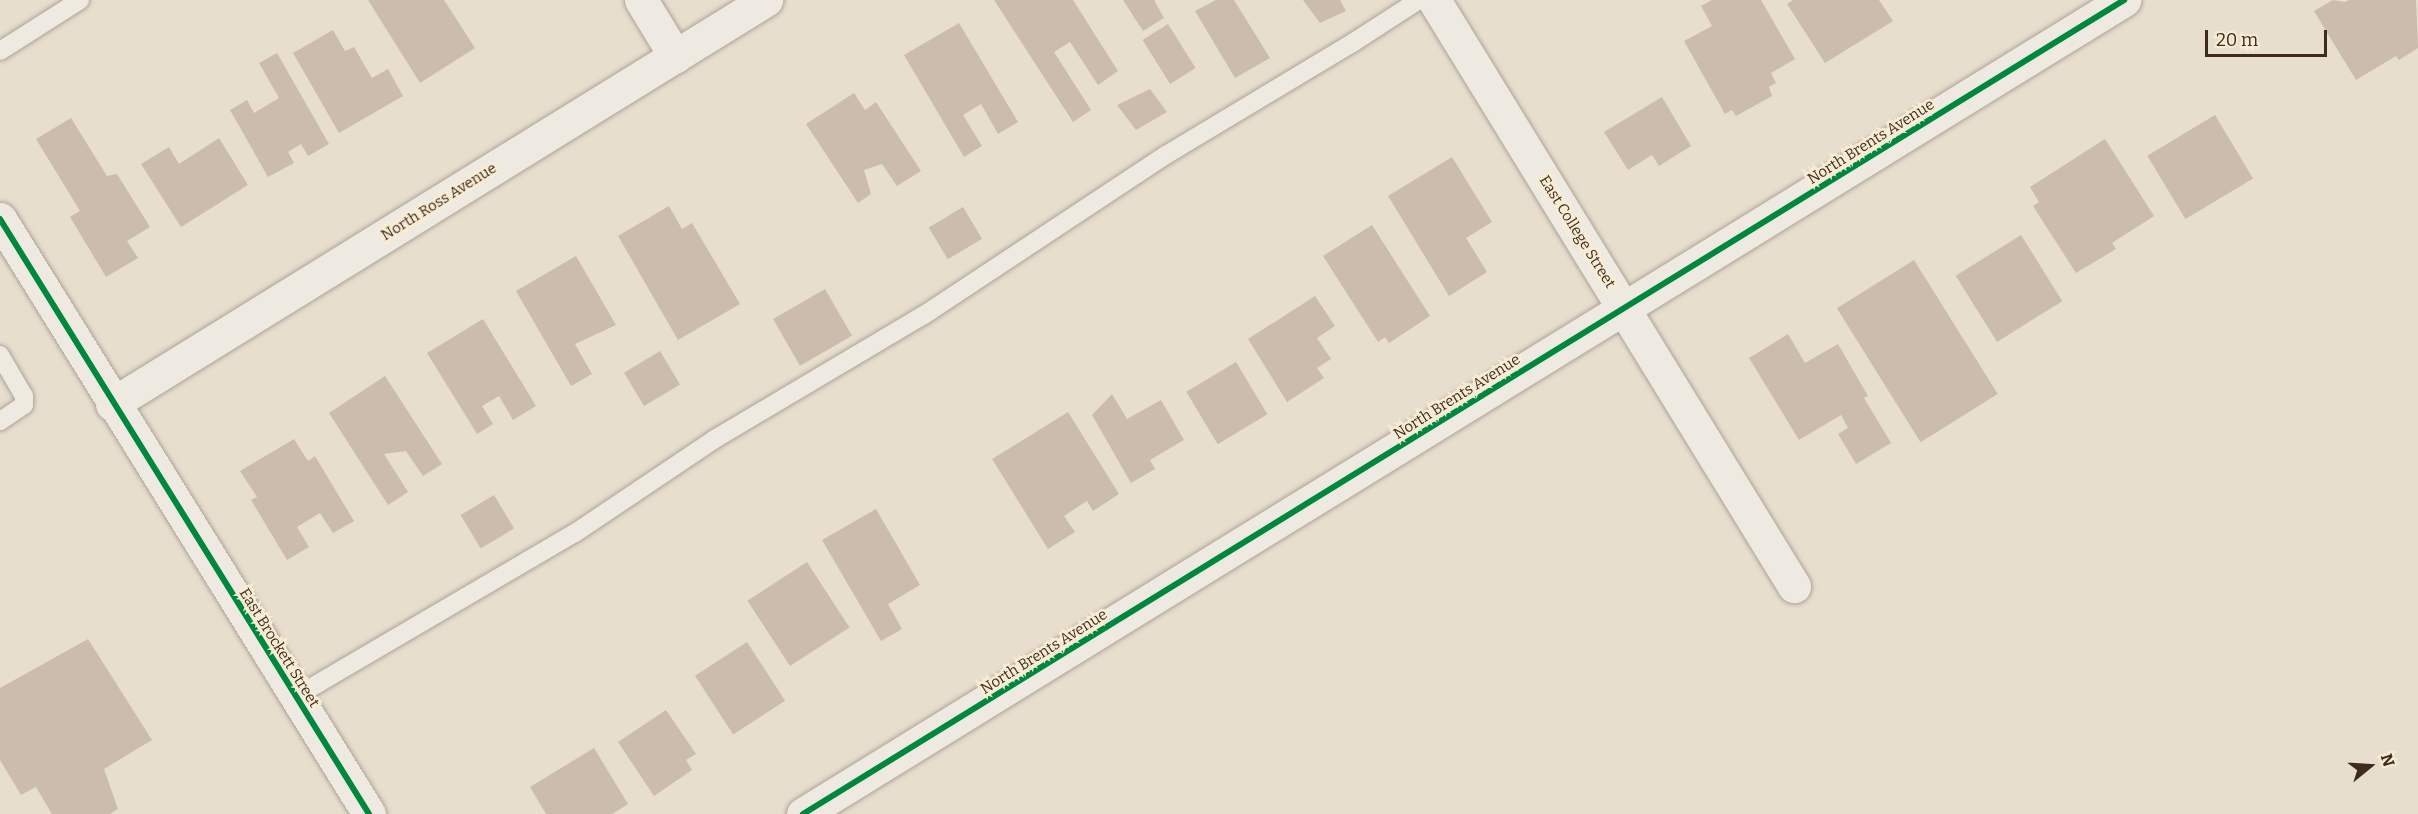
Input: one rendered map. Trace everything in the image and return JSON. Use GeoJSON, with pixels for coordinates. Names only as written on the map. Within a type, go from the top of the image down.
{"type":"FeatureCollection","features":[{"type":"Feature","properties":{"kind":"street"},"geometry":{"type":"LineString","coordinates":[[640,0],[675,56]]}},
{"type":"Feature","properties":{"kind":"street","name":"North Ross Avenue"},"geometry":{"type":"LineString","coordinates":[[112,404],[766,0]]}},
{"type":"Feature","properties":{"kind":"street","name":"East College Street"},"geometry":{"type":"LineString","coordinates":[[1434,0],[1794,586]]}},
{"type":"Feature","properties":{"kind":"street","name":"North Brents Avenue"},"geometry":{"type":"LineString","coordinates":[[803,814],[2124,0]]}},
{"type":"Feature","properties":{"kind":"street","name":"East Brockett Street"},"geometry":{"type":"LineString","coordinates":[[0,219],[112,404],[369,814]]}},
{"type":"Feature","properties":{"kind":"lane"},"geometry":{"type":"LineString","coordinates":[[0,51],[80,0]]}},
{"type":"Feature","properties":{"kind":"lane"},"geometry":{"type":"LineString","coordinates":[[295,697],[575,532],[715,439],[924,315],[1166,155],[1354,42],[1419,0]]}},
{"type":"Feature","properties":{"kind":"lane"},"geometry":{"type":"LineString","coordinates":[[0,355],[24,396],[24,405],[0,421]]}},
{"type":"Feature","properties":{"kind":"building"},"geometry":{"type":"Polygon","coordinates":[[[368,0],[444,0],[475,48],[420,83],[368,0]]]}},
{"type":"Feature","properties":{"kind":"building"},"geometry":{"type":"Polygon","coordinates":[[[994,0],[1073,0],[1118,71],[1098,85],[1070,42],[1054,52],[1091,110],[1073,122],[994,0]]]}},
{"type":"Feature","properties":{"kind":"building"},"geometry":{"type":"Polygon","coordinates":[[[1123,0],[1154,0],[1164,18],[1143,31],[1123,0]]]}},
{"type":"Feature","properties":{"kind":"building"},"geometry":{"type":"Polygon","coordinates":[[[1216,0],[1234,0],[1270,58],[1235,78],[1195,11],[1216,0]]]}},
{"type":"Feature","properties":{"kind":"building"},"geometry":{"type":"Polygon","coordinates":[[[1303,0],[1340,0],[1346,11],[1320,23],[1303,0]]]}},
{"type":"Feature","properties":{"kind":"building"},"geometry":{"type":"Polygon","coordinates":[[[1712,0],[1761,0],[1795,59],[1771,73],[1776,83],[1769,87],[1772,96],[1736,116],[1732,110],[1725,114],[1684,41],[1712,26],[1701,6],[1712,0]]]}},
{"type":"Feature","properties":{"kind":"building"},"geometry":{"type":"Polygon","coordinates":[[[1793,0],[1879,0],[1893,21],[1825,63],[1787,4],[1793,0]]]}},
{"type":"Feature","properties":{"kind":"building"},"geometry":{"type":"Polygon","coordinates":[[[2333,0],[2345,2],[2349,0],[2416,0],[2418,48],[2399,60],[2396,56],[2356,80],[2314,11],[2333,0]]]}},
{"type":"Feature","properties":{"kind":"building"},"geometry":{"type":"Polygon","coordinates":[[[959,23],[1018,122],[998,134],[981,104],[963,115],[982,146],[964,157],[904,55],[959,23]]]}},
{"type":"Feature","properties":{"kind":"building"},"geometry":{"type":"Polygon","coordinates":[[[1168,24],[1196,68],[1170,84],[1143,40],[1168,24]]]}},
{"type":"Feature","properties":{"kind":"building"},"geometry":{"type":"Polygon","coordinates":[[[333,30],[345,51],[354,47],[372,78],[388,69],[403,96],[339,133],[293,53],[333,30]]]}},
{"type":"Feature","properties":{"kind":"building"},"geometry":{"type":"Polygon","coordinates":[[[277,53],[329,144],[308,156],[301,144],[288,152],[294,163],[268,177],[230,110],[247,100],[254,113],[279,98],[259,63],[277,53]]]}},
{"type":"Feature","properties":{"kind":"building"},"geometry":{"type":"Polygon","coordinates":[[[1150,89],[1167,112],[1136,130],[1117,105],[1150,89]]]}},
{"type":"Feature","properties":{"kind":"building"},"geometry":{"type":"Polygon","coordinates":[[[854,93],[865,110],[876,102],[921,171],[897,186],[882,164],[864,170],[871,194],[858,203],[806,124],[854,93]]]}},
{"type":"Feature","properties":{"kind":"building"},"geometry":{"type":"Polygon","coordinates":[[[1662,97],[1691,146],[1659,166],[1652,155],[1628,170],[1604,132],[1662,97]]]}},
{"type":"Feature","properties":{"kind":"building"},"geometry":{"type":"Polygon","coordinates":[[[2215,115],[2253,178],[2185,219],[2147,156],[2215,115]]]}},
{"type":"Feature","properties":{"kind":"building"},"geometry":{"type":"Polygon","coordinates":[[[71,118],[107,176],[117,174],[150,227],[127,241],[138,258],[106,277],[70,217],[80,211],[36,139],[71,118]]]}},
{"type":"Feature","properties":{"kind":"building"},"geometry":{"type":"Polygon","coordinates":[[[219,138],[248,185],[181,227],[141,164],[169,147],[179,164],[219,138]]]}},
{"type":"Feature","properties":{"kind":"building"},"geometry":{"type":"Polygon","coordinates":[[[2105,139],[2154,216],[2112,243],[2116,249],[2076,273],[2033,206],[2039,202],[2030,187],[2105,139]]]}},
{"type":"Feature","properties":{"kind":"building"},"geometry":{"type":"Polygon","coordinates":[[[1452,157],[1492,222],[1466,238],[1487,272],[1449,296],[1388,196],[1452,157]]]}},
{"type":"Feature","properties":{"kind":"building"},"geometry":{"type":"Polygon","coordinates":[[[669,206],[682,229],[692,223],[740,304],[678,340],[618,236],[669,206]]]}},
{"type":"Feature","properties":{"kind":"building"},"geometry":{"type":"Polygon","coordinates":[[[963,207],[982,239],[948,259],[929,228],[963,207]]]}},
{"type":"Feature","properties":{"kind":"building"},"geometry":{"type":"Polygon","coordinates":[[[1372,225],[1430,316],[1389,343],[1385,337],[1378,342],[1323,256],[1372,225]]]}},
{"type":"Feature","properties":{"kind":"building"},"geometry":{"type":"Polygon","coordinates":[[[2021,235],[2062,301],[1997,342],[1956,276],[2021,235]]]}},
{"type":"Feature","properties":{"kind":"building"},"geometry":{"type":"Polygon","coordinates":[[[576,256],[616,325],[575,344],[592,374],[571,386],[516,291],[576,256]]]}},
{"type":"Feature","properties":{"kind":"building"},"geometry":{"type":"Polygon","coordinates":[[[1914,260],[1998,394],[1921,442],[1837,308],[1914,260]]]}},
{"type":"Feature","properties":{"kind":"building"},"geometry":{"type":"Polygon","coordinates":[[[825,289],[852,336],[800,366],[773,319],[825,289]]]}},
{"type":"Feature","properties":{"kind":"building"},"geometry":{"type":"Polygon","coordinates":[[[1315,296],[1335,326],[1317,338],[1331,359],[1317,368],[1324,378],[1287,402],[1248,339],[1315,296]]]}},
{"type":"Feature","properties":{"kind":"building"},"geometry":{"type":"Polygon","coordinates":[[[483,319],[536,406],[513,420],[499,396],[482,406],[493,424],[477,434],[427,353],[483,319]]]}},
{"type":"Feature","properties":{"kind":"building"},"geometry":{"type":"Polygon","coordinates":[[[1788,334],[1805,363],[1838,344],[1868,396],[1864,398],[1891,443],[1856,464],[1838,434],[1848,428],[1841,415],[1799,440],[1749,358],[1788,334]]]}},
{"type":"Feature","properties":{"kind":"building"},"geometry":{"type":"Polygon","coordinates":[[[660,351],[680,384],[644,406],[624,373],[660,351]]]}},
{"type":"Feature","properties":{"kind":"building"},"geometry":{"type":"Polygon","coordinates":[[[1236,362],[1267,414],[1218,444],[1186,392],[1236,362]]]}},
{"type":"Feature","properties":{"kind":"building"},"geometry":{"type":"Polygon","coordinates":[[[385,376],[442,464],[423,476],[406,451],[384,454],[408,492],[388,505],[329,413],[385,376]]]}},
{"type":"Feature","properties":{"kind":"building"},"geometry":{"type":"Polygon","coordinates":[[[1112,394],[1127,419],[1161,400],[1184,440],[1150,460],[1155,469],[1131,483],[1092,415],[1112,394]]]}},
{"type":"Feature","properties":{"kind":"building"},"geometry":{"type":"Polygon","coordinates":[[[1068,412],[1119,494],[1093,511],[1087,501],[1064,516],[1075,532],[1048,549],[992,459],[1068,412]]]}},
{"type":"Feature","properties":{"kind":"building"},"geometry":{"type":"Polygon","coordinates":[[[294,439],[308,461],[315,456],[354,521],[333,533],[320,513],[297,527],[309,547],[287,560],[251,500],[257,497],[240,471],[294,439]]]}},
{"type":"Feature","properties":{"kind":"building"},"geometry":{"type":"Polygon","coordinates":[[[494,495],[514,528],[481,549],[461,515],[494,495]]]}},
{"type":"Feature","properties":{"kind":"building"},"geometry":{"type":"Polygon","coordinates":[[[876,509],[920,585],[888,604],[902,629],[881,641],[822,540],[876,509]]]}},
{"type":"Feature","properties":{"kind":"building"},"geometry":{"type":"Polygon","coordinates":[[[807,562],[849,627],[790,666],[747,601],[807,562]]]}},
{"type":"Feature","properties":{"kind":"building"},"geometry":{"type":"Polygon","coordinates":[[[88,639],[152,740],[104,769],[118,809],[110,814],[52,814],[36,787],[21,795],[0,760],[0,688],[88,639]]]}},
{"type":"Feature","properties":{"kind":"building"},"geometry":{"type":"Polygon","coordinates":[[[747,642],[785,701],[733,734],[695,676],[747,642]]]}},
{"type":"Feature","properties":{"kind":"building"},"geometry":{"type":"Polygon","coordinates":[[[666,710],[696,754],[686,760],[692,770],[654,796],[618,742],[666,710]]]}},
{"type":"Feature","properties":{"kind":"building"},"geometry":{"type":"Polygon","coordinates":[[[594,748],[628,804],[612,814],[546,814],[530,787],[594,748]]]}},
{"type":"Feature","properties":{"kind":"cycle path"},"geometry":{"type":"LineString","coordinates":[[803,814],[2124,0]]}},
{"type":"Feature","properties":{"kind":"cycle path"},"geometry":{"type":"LineString","coordinates":[[0,219],[369,814]]}}]}
